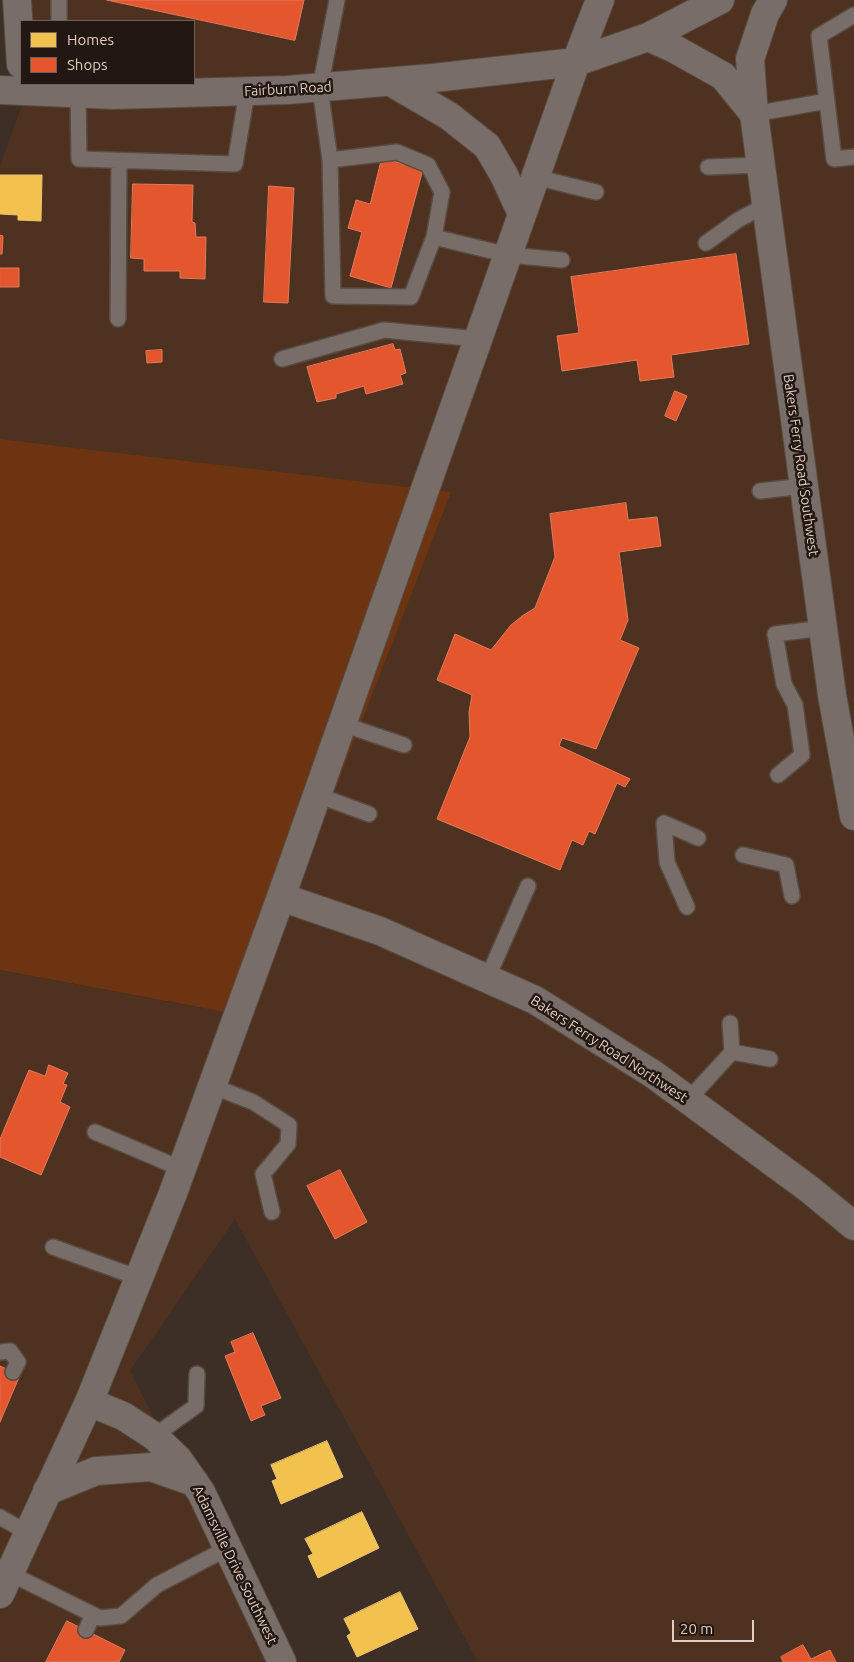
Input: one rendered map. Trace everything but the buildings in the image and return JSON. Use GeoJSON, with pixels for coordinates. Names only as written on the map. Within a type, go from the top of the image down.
{"type":"FeatureCollection","features":[{"type":"Feature","properties":{"kind":"street"},"geometry":{"type":"LineString","coordinates":[[17,0],[17,82]]}},
{"type":"Feature","properties":{"kind":"street"},"geometry":{"type":"LineString","coordinates":[[5,1583],[89,1402],[182,1169],[281,897],[576,62],[600,0]]}},
{"type":"Feature","properties":{"kind":"street","name":"Fairburn Road"},"geometry":{"type":"LineString","coordinates":[[35,85],[114,95],[247,92],[391,82],[576,62],[648,36],[720,0]]}},
{"type":"Feature","properties":{"kind":"street","name":"Bakers Ferry Road Southwest"},"geometry":{"type":"LineString","coordinates":[[773,0],[765,14],[750,59],[754,114],[832,695],[854,816]]}},
{"type":"Feature","properties":{"kind":"street"},"geometry":{"type":"LineString","coordinates":[[648,36],[723,76],[754,114]]}},
{"type":"Feature","properties":{"kind":"street"},"geometry":{"type":"LineString","coordinates":[[391,82],[449,116],[487,146],[504,175],[522,214]]}},
{"type":"Feature","properties":{"kind":"street","name":"Bakers Ferry Road Northwest"},"geometry":{"type":"LineString","coordinates":[[281,897],[380,931],[534,1000],[653,1074],[809,1189],[854,1226]]}},
{"type":"Feature","properties":{"kind":"street","name":"Adamsville Drive Southwest"},"geometry":{"type":"LineString","coordinates":[[89,1402],[123,1416],[154,1436],[178,1459],[201,1492],[282,1662]]}},
{"type":"Feature","properties":{"kind":"street"},"geometry":{"type":"LineString","coordinates":[[48,1490],[96,1470],[151,1467],[194,1482]]}},
{"type":"Feature","properties":{"kind":"lane"},"geometry":{"type":"LineString","coordinates":[[59,0],[59,20]]}},
{"type":"Feature","properties":{"kind":"lane"},"geometry":{"type":"LineString","coordinates":[[330,160],[397,152],[428,166],[442,192],[434,238],[411,297],[333,296],[330,160],[320,88],[337,0]]}},
{"type":"Feature","properties":{"kind":"lane"},"geometry":{"type":"LineString","coordinates":[[854,15],[818,36],[834,159],[854,157]]}},
{"type":"Feature","properties":{"kind":"lane"},"geometry":{"type":"LineString","coordinates":[[66,90],[79,159],[235,164],[247,92]]}},
{"type":"Feature","properties":{"kind":"lane"},"geometry":{"type":"LineString","coordinates":[[754,114],[827,101]]}},
{"type":"Feature","properties":{"kind":"lane"},"geometry":{"type":"LineString","coordinates":[[118,319],[119,161]]}},
{"type":"Feature","properties":{"kind":"lane"},"geometry":{"type":"LineString","coordinates":[[708,168],[761,165]]}},
{"type":"Feature","properties":{"kind":"lane"},"geometry":{"type":"LineString","coordinates":[[535,177],[596,192]]}},
{"type":"Feature","properties":{"kind":"lane"},"geometry":{"type":"LineString","coordinates":[[706,243],[738,220],[766,205]]}},
{"type":"Feature","properties":{"kind":"lane"},"geometry":{"type":"LineString","coordinates":[[434,238],[508,255],[562,260]]}},
{"type":"Feature","properties":{"kind":"lane"},"geometry":{"type":"LineString","coordinates":[[282,360],[384,330],[478,338]]}},
{"type":"Feature","properties":{"kind":"lane"},"geometry":{"type":"LineString","coordinates":[[760,491],[804,486]]}},
{"type":"Feature","properties":{"kind":"lane"},"geometry":{"type":"LineString","coordinates":[[778,775],[802,755],[795,706],[784,684],[775,634],[824,628]]}},
{"type":"Feature","properties":{"kind":"lane"},"geometry":{"type":"LineString","coordinates":[[342,724],[404,745]]}},
{"type":"Feature","properties":{"kind":"lane"},"geometry":{"type":"LineString","coordinates":[[317,795],[369,814]]}},
{"type":"Feature","properties":{"kind":"lane"},"geometry":{"type":"LineString","coordinates":[[687,907],[667,862],[664,823],[698,838]]}},
{"type":"Feature","properties":{"kind":"lane"},"geometry":{"type":"LineString","coordinates":[[743,855],[786,865],[792,896]]}},
{"type":"Feature","properties":{"kind":"lane"},"geometry":{"type":"LineString","coordinates":[[487,979],[528,886]]}},
{"type":"Feature","properties":{"kind":"lane"},"geometry":{"type":"LineString","coordinates":[[688,1100],[732,1052],[730,1023]]}},
{"type":"Feature","properties":{"kind":"lane"},"geometry":{"type":"LineString","coordinates":[[732,1052],[770,1059]]}},
{"type":"Feature","properties":{"kind":"lane"},"geometry":{"type":"LineString","coordinates":[[212,1086],[253,1102],[289,1125],[288,1144],[263,1174],[272,1212]]}},
{"type":"Feature","properties":{"kind":"lane"},"geometry":{"type":"LineString","coordinates":[[95,1132],[182,1169]]}},
{"type":"Feature","properties":{"kind":"lane"},"geometry":{"type":"LineString","coordinates":[[53,1247],[139,1278]]}},
{"type":"Feature","properties":{"kind":"lane"},"geometry":{"type":"LineString","coordinates":[[0,1352],[10,1351],[18,1362],[13,1372]]}},
{"type":"Feature","properties":{"kind":"lane"},"geometry":{"type":"LineString","coordinates":[[154,1436],[196,1406],[197,1374]]}},
{"type":"Feature","properties":{"kind":"lane"},"geometry":{"type":"LineString","coordinates":[[0,1517],[28,1533]]}},
{"type":"Feature","properties":{"kind":"lane"},"geometry":{"type":"LineString","coordinates":[[5,1583],[100,1618],[121,1616],[157,1585],[228,1548]]}},
{"type":"Feature","properties":{"kind":"lane"},"geometry":{"type":"LineString","coordinates":[[86,1630],[93,1615]]}},
{"type":"Feature","properties":{"kind":"shaded area"},"geometry":{"type":"Polygon","coordinates":[[[28,0],[854,0],[854,1662],[478,1662],[235,1219],[130,1371],[277,1662],[0,1662],[0,970],[201,1008],[450,492],[0,439],[0,166],[23,102],[195,85],[195,20],[27,20],[28,0]]]}},
{"type":"Feature","properties":{"kind":"shaded area"},"geometry":{"type":"Polygon","coordinates":[[[0,439],[451,492],[247,1016],[0,970],[0,439]]]}}]}
